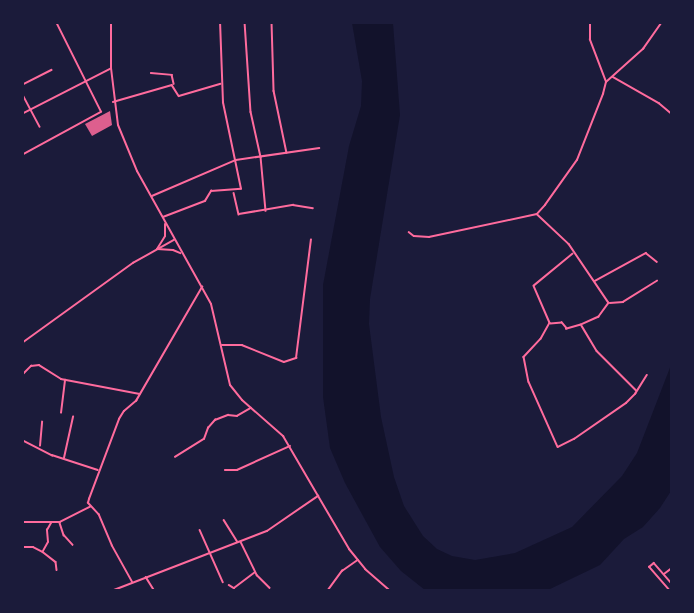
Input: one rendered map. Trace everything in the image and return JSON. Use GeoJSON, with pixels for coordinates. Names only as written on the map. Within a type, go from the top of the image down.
{"type":"FeatureCollection","features":[{"type":"Feature","properties":{"kind":"main road"},"geometry":{"type":"LineString","coordinates":[[111,22],[113,102],[124,144],[174,240],[202,286],[214,313],[230,385],[290,446],[358,560],[389,591]]}},
{"type":"Feature","properties":{"kind":"main road"},"geometry":{"type":"LineString","coordinates":[[165,222],[165,236],[157,249],[173,250],[183,255]]}},
{"type":"Feature","properties":{"kind":"street"},"geometry":{"type":"LineString","coordinates":[[22,155],[99,115],[101,108],[56,22]]}},
{"type":"Feature","properties":{"kind":"street"},"geometry":{"type":"LineString","coordinates":[[162,217],[205,201],[211,191],[234,192],[241,189],[236,160],[228,134],[222,84],[220,22]]}},
{"type":"Feature","properties":{"kind":"street"},"geometry":{"type":"LineString","coordinates":[[245,22],[251,112],[261,157],[266,211]]}},
{"type":"Feature","properties":{"kind":"street"},"geometry":{"type":"LineString","coordinates":[[272,22],[274,91],[287,154]]}},
{"type":"Feature","properties":{"kind":"street"},"geometry":{"type":"LineString","coordinates":[[590,22],[590,40],[606,82]]}},
{"type":"Feature","properties":{"kind":"street"},"geometry":{"type":"LineString","coordinates":[[410,232],[414,236],[429,237],[537,214],[577,160],[606,82],[643,49],[662,22]]}},
{"type":"Feature","properties":{"kind":"street"},"geometry":{"type":"LineString","coordinates":[[22,114],[111,68]]}},
{"type":"Feature","properties":{"kind":"street"},"geometry":{"type":"LineString","coordinates":[[22,85],[51,70]]}},
{"type":"Feature","properties":{"kind":"street"},"geometry":{"type":"LineString","coordinates":[[151,72],[172,75],[179,96],[222,84]]}},
{"type":"Feature","properties":{"kind":"street"},"geometry":{"type":"LineString","coordinates":[[613,76],[659,103],[672,114]]}},
{"type":"Feature","properties":{"kind":"street"},"geometry":{"type":"LineString","coordinates":[[113,102],[174,85]]}},
{"type":"Feature","properties":{"kind":"street"},"geometry":{"type":"LineString","coordinates":[[22,93],[40,127]]}},
{"type":"Feature","properties":{"kind":"street"},"geometry":{"type":"LineString","coordinates":[[151,196],[236,160],[319,148]]}},
{"type":"Feature","properties":{"kind":"street"},"geometry":{"type":"LineString","coordinates":[[234,192],[237,213],[266,211],[293,205],[313,208]]}},
{"type":"Feature","properties":{"kind":"street"},"geometry":{"type":"LineString","coordinates":[[537,214],[569,244],[573,254],[609,303]]}},
{"type":"Feature","properties":{"kind":"street"},"geometry":{"type":"LineString","coordinates":[[22,343],[133,263],[174,240]]}},
{"type":"Feature","properties":{"kind":"street"},"geometry":{"type":"LineString","coordinates":[[221,345],[242,345],[284,363],[296,358],[311,240]]}},
{"type":"Feature","properties":{"kind":"street"},"geometry":{"type":"LineString","coordinates":[[594,282],[646,253],[657,262]]}},
{"type":"Feature","properties":{"kind":"street"},"geometry":{"type":"LineString","coordinates":[[550,323],[533,288],[573,254]]}},
{"type":"Feature","properties":{"kind":"street"},"geometry":{"type":"LineString","coordinates":[[609,303],[623,302],[657,280]]}},
{"type":"Feature","properties":{"kind":"street"},"geometry":{"type":"LineString","coordinates":[[132,582],[112,546],[99,515],[90,506],[88,499],[122,414],[140,394],[202,286]]}},
{"type":"Feature","properties":{"kind":"street"},"geometry":{"type":"LineString","coordinates":[[550,323],[562,323],[567,328],[581,325],[599,317],[609,303]]}},
{"type":"Feature","properties":{"kind":"street"},"geometry":{"type":"LineString","coordinates":[[550,323],[524,360],[529,382],[558,447],[574,439],[626,403],[647,375]]}},
{"type":"Feature","properties":{"kind":"street"},"geometry":{"type":"LineString","coordinates":[[581,325],[593,347],[637,391]]}},
{"type":"Feature","properties":{"kind":"street"},"geometry":{"type":"LineString","coordinates":[[22,375],[37,364],[65,379],[140,394]]}},
{"type":"Feature","properties":{"kind":"street"},"geometry":{"type":"LineString","coordinates":[[61,413],[65,379]]}},
{"type":"Feature","properties":{"kind":"street"},"geometry":{"type":"LineString","coordinates":[[175,456],[204,439],[208,428],[217,419],[229,414],[237,416],[252,408]]}},
{"type":"Feature","properties":{"kind":"street"},"geometry":{"type":"LineString","coordinates":[[63,458],[73,417]]}},
{"type":"Feature","properties":{"kind":"street"},"geometry":{"type":"LineString","coordinates":[[39,447],[42,422]]}},
{"type":"Feature","properties":{"kind":"street"},"geometry":{"type":"LineString","coordinates":[[22,440],[63,458],[99,470]]}},
{"type":"Feature","properties":{"kind":"street"},"geometry":{"type":"LineString","coordinates":[[225,470],[237,470],[290,446]]}},
{"type":"Feature","properties":{"kind":"street"},"geometry":{"type":"LineString","coordinates":[[114,591],[270,529],[319,495]]}},
{"type":"Feature","properties":{"kind":"street"},"geometry":{"type":"LineString","coordinates":[[22,522],[60,522],[90,506]]}},
{"type":"Feature","properties":{"kind":"street"},"geometry":{"type":"LineString","coordinates":[[224,520],[237,542]]}},
{"type":"Feature","properties":{"kind":"street"},"geometry":{"type":"LineString","coordinates":[[43,552],[48,542],[47,530],[52,522]]}},
{"type":"Feature","properties":{"kind":"street"},"geometry":{"type":"LineString","coordinates":[[60,522],[64,535],[73,545]]}},
{"type":"Feature","properties":{"kind":"street"},"geometry":{"type":"LineString","coordinates":[[200,530],[212,552],[223,582]]}},
{"type":"Feature","properties":{"kind":"street"},"geometry":{"type":"LineString","coordinates":[[241,541],[255,571],[270,588]]}},
{"type":"Feature","properties":{"kind":"street"},"geometry":{"type":"LineString","coordinates":[[22,547],[33,547],[43,552],[56,562],[57,570]]}},
{"type":"Feature","properties":{"kind":"street"},"geometry":{"type":"LineString","coordinates":[[328,591],[343,570],[358,560]]}},
{"type":"Feature","properties":{"kind":"street"},"geometry":{"type":"LineString","coordinates":[[669,591],[649,567],[654,563],[672,585]]}},
{"type":"Feature","properties":{"kind":"street"},"geometry":{"type":"LineString","coordinates":[[664,575],[672,568]]}},
{"type":"Feature","properties":{"kind":"street"},"geometry":{"type":"LineString","coordinates":[[229,585],[234,588],[255,571]]}},
{"type":"Feature","properties":{"kind":"street"},"geometry":{"type":"LineString","coordinates":[[145,577],[154,591]]}},
{"type":"Feature","properties":{"kind":"shaded area"},"geometry":{"type":"Polygon","coordinates":[[[352,23],[393,23],[400,115],[370,299],[369,324],[381,417],[394,477],[404,506],[423,536],[437,549],[452,556],[475,560],[515,553],[572,527],[622,476],[637,453],[671,365],[671,491],[643,527],[624,539],[600,565],[548,590],[425,590],[401,571],[380,547],[345,483],[330,448],[323,397],[323,285],[349,146],[361,106],[362,81],[352,23]]]}},
{"type":"Feature","properties":{"kind":"building"},"geometry":{"type":"Polygon","coordinates":[[[110,111],[112,125],[92,136],[85,124],[110,111]]]}}]}
